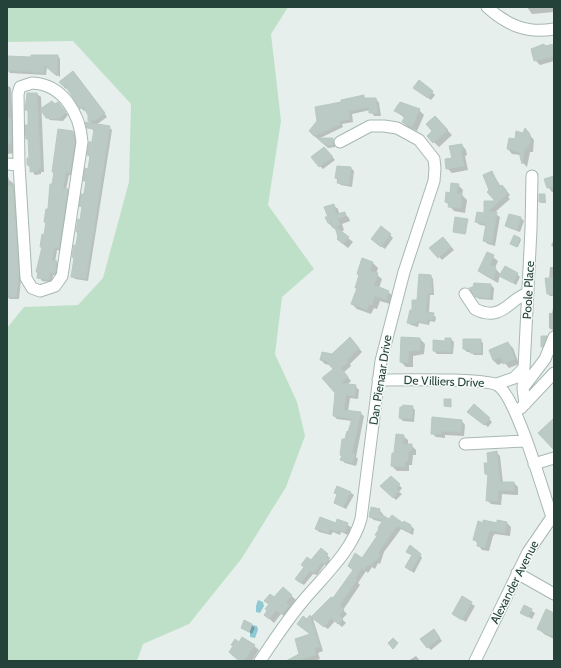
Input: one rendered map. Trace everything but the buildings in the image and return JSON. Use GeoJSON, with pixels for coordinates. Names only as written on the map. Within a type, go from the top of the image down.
{"type":"FeatureCollection","features":[{"type":"Feature","properties":{"kind":"street"},"geometry":{"type":"LineString","coordinates":[[491,8],[503,20],[518,28],[533,30],[554,29]]}},
{"type":"Feature","properties":{"kind":"street"},"geometry":{"type":"LineString","coordinates":[[39,83],[57,91],[65,98],[77,119],[81,130],[82,142],[62,276],[55,286],[40,291],[32,288],[26,278],[19,165],[18,94],[20,87],[25,84],[39,83]]}},
{"type":"Feature","properties":{"kind":"street","name":"Dan Pienaar Drive"},"geometry":{"type":"LineString","coordinates":[[260,661],[290,617],[342,555],[358,530],[361,519],[378,380],[387,332],[404,272],[434,181],[434,159],[419,140],[408,133],[384,126],[364,129],[340,142]]}},
{"type":"Feature","properties":{"kind":"street"},"geometry":{"type":"LineString","coordinates":[[7,164],[19,165]]}},
{"type":"Feature","properties":{"kind":"street","name":"Poole Place"},"geometry":{"type":"LineString","coordinates":[[525,404],[523,388],[532,176]]}},
{"type":"Feature","properties":{"kind":"street"},"geometry":{"type":"LineString","coordinates":[[465,294],[475,309],[485,312],[497,312],[510,306],[521,296],[528,293]]}},
{"type":"Feature","properties":{"kind":"street"},"geometry":{"type":"LineString","coordinates":[[523,388],[545,359],[554,337]]}},
{"type":"Feature","properties":{"kind":"street"},"geometry":{"type":"LineString","coordinates":[[497,384],[514,378],[524,368]]}},
{"type":"Feature","properties":{"kind":"street"},"geometry":{"type":"LineString","coordinates":[[516,412],[554,373]]}},
{"type":"Feature","properties":{"kind":"street","name":"De Villiers Drive"},"geometry":{"type":"LineString","coordinates":[[378,380],[479,382],[497,384],[506,393]]}},
{"type":"Feature","properties":{"kind":"street","name":"Alexander Avenue"},"geometry":{"type":"LineString","coordinates":[[475,661],[517,572],[535,540],[553,517],[516,412],[506,393]]}},
{"type":"Feature","properties":{"kind":"street"},"geometry":{"type":"LineString","coordinates":[[465,444],[499,444],[525,441]]}},
{"type":"Feature","properties":{"kind":"street"},"geometry":{"type":"LineString","coordinates":[[534,464],[552,461]]}},
{"type":"Feature","properties":{"kind":"street"},"geometry":{"type":"LineString","coordinates":[[517,572],[554,594]]}},
{"type":"Feature","properties":{"kind":"green space"},"geometry":{"type":"Polygon","coordinates":[[[7,7],[288,7],[271,34],[281,121],[268,205],[314,269],[282,297],[275,354],[297,402],[305,436],[286,487],[242,558],[189,624],[143,644],[137,661],[7,661],[7,328],[24,307],[78,305],[103,278],[129,182],[131,104],[73,41],[7,42],[7,7]]]}},
{"type":"Feature","properties":{"kind":"water"},"geometry":{"type":"Polygon","coordinates":[[[258,600],[263,602],[264,606],[260,613],[256,612],[258,600]]]}},
{"type":"Feature","properties":{"kind":"water"},"geometry":{"type":"Polygon","coordinates":[[[252,625],[257,626],[258,630],[255,638],[250,637],[252,625]]]}}]}
